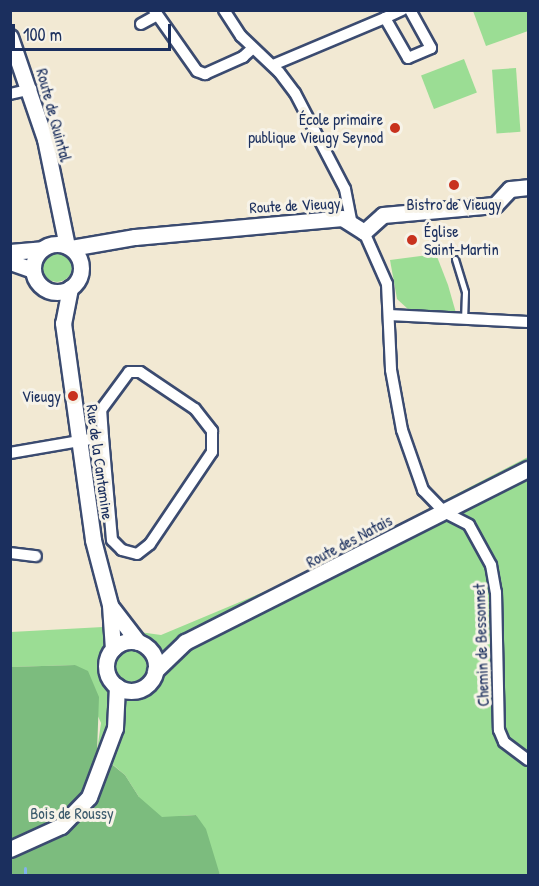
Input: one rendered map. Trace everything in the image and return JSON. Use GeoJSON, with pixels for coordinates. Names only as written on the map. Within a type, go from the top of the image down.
{"type":"FeatureCollection","features":[{"type":"Feature","properties":{"kind":"street"},"geometry":{"type":"LineString","coordinates":[[224,10],[253,48],[273,65],[295,93],[345,189],[351,221]]}},
{"type":"Feature","properties":{"kind":"street"},"geometry":{"type":"LineString","coordinates":[[273,65],[402,10]]}},
{"type":"Feature","properties":{"kind":"street"},"geometry":{"type":"LineString","coordinates":[[385,18],[408,58],[431,48],[410,10]]}},
{"type":"Feature","properties":{"kind":"street"},"geometry":{"type":"LineString","coordinates":[[141,24],[156,13],[188,61],[205,74],[243,57],[253,48]]}},
{"type":"Feature","properties":{"kind":"street","name":"Route de Quintal"},"geometry":{"type":"LineString","coordinates":[[10,38],[31,89],[69,247]]}},
{"type":"Feature","properties":{"kind":"street"},"geometry":{"type":"LineString","coordinates":[[10,94],[31,89]]}},
{"type":"Feature","properties":{"kind":"street"},"geometry":{"type":"LineString","coordinates":[[364,232],[383,215],[495,204],[510,189],[528,187]]}},
{"type":"Feature","properties":{"kind":"street","name":"Route de Quintal"},"geometry":{"type":"LineString","coordinates":[[45,247],[56,225],[57,204]]}},
{"type":"Feature","properties":{"kind":"street","name":"Route de Vieugy"},"geometry":{"type":"LineString","coordinates":[[69,247],[297,221],[351,221],[364,232]]}},
{"type":"Feature","properties":{"kind":"street","name":"Chemin de Bessonnet"},"geometry":{"type":"LineString","coordinates":[[364,232],[384,273],[389,315],[392,379],[402,430],[423,490],[444,512],[469,525],[491,565],[496,592],[499,730],[504,742],[528,760]]}},
{"type":"Feature","properties":{"kind":"street","name":"Route de Vieugy"},"geometry":{"type":"LineString","coordinates":[[81,269],[97,251],[118,240]]}},
{"type":"Feature","properties":{"kind":"street"},"geometry":{"type":"LineString","coordinates":[[10,252],[45,247],[69,247],[81,269],[70,288],[47,290],[37,282],[33,270],[45,247]]}},
{"type":"Feature","properties":{"kind":"street"},"geometry":{"type":"LineString","coordinates":[[10,262],[33,270]]}},
{"type":"Feature","properties":{"kind":"street","name":"Rue de la Cantamine"},"geometry":{"type":"LineString","coordinates":[[63,323],[70,288]]}},
{"type":"Feature","properties":{"kind":"street","name":"Rue de la Cantamine"},"geometry":{"type":"LineString","coordinates":[[47,290],[63,323],[93,540],[110,605],[113,649]]}},
{"type":"Feature","properties":{"kind":"street"},"geometry":{"type":"LineString","coordinates":[[389,315],[528,322]]}},
{"type":"Feature","properties":{"kind":"street"},"geometry":{"type":"LineString","coordinates":[[135,370],[195,409],[212,431],[208,460],[150,544],[137,554],[122,550],[112,540],[103,437],[101,410],[124,375],[135,370]]}},
{"type":"Feature","properties":{"kind":"street"},"geometry":{"type":"LineString","coordinates":[[10,453],[103,437]]}},
{"type":"Feature","properties":{"kind":"street","name":"Route des Natais"},"geometry":{"type":"LineString","coordinates":[[155,671],[185,642],[528,469]]}},
{"type":"Feature","properties":{"kind":"street"},"geometry":{"type":"LineString","coordinates":[[10,554],[36,556]]}},
{"type":"Feature","properties":{"kind":"street","name":"Rue de la Cantamine"},"geometry":{"type":"LineString","coordinates":[[110,605],[142,644]]}},
{"type":"Feature","properties":{"kind":"street"},"geometry":{"type":"LineString","coordinates":[[10,849],[49,834],[78,812],[98,783],[115,728],[138,690],[149,683],[155,671],[154,657],[142,644],[124,642],[113,649],[106,664],[117,686],[115,728]]}},
{"type":"Feature","properties":{"kind":"street","name":"Route des Natais"},"geometry":{"type":"LineString","coordinates":[[142,644],[185,642]]}},
{"type":"Feature","properties":{"kind":"street"},"geometry":{"type":"LineString","coordinates":[[117,686],[138,690]]}},
{"type":"Feature","properties":{"kind":"lane"},"geometry":{"type":"LineString","coordinates":[[455,259],[465,292],[464,318]]}},
{"type":"Feature","properties":{"kind":"green space"},"geometry":{"type":"Polygon","coordinates":[[[473,11],[528,11],[528,31],[486,46],[473,11]]]}},
{"type":"Feature","properties":{"kind":"green space"},"geometry":{"type":"Polygon","coordinates":[[[464,59],[477,93],[434,109],[421,75],[464,59]]]}},
{"type":"Feature","properties":{"kind":"green space"},"geometry":{"type":"Polygon","coordinates":[[[516,68],[520,132],[497,134],[492,70],[516,68]]]}},
{"type":"Feature","properties":{"kind":"green space"},"geometry":{"type":"Polygon","coordinates":[[[57,252],[67,257],[72,267],[67,277],[57,282],[47,277],[42,267],[47,257],[57,252]]]}},
{"type":"Feature","properties":{"kind":"green space"},"geometry":{"type":"Polygon","coordinates":[[[436,254],[456,313],[409,310],[397,299],[390,260],[436,254]]]}},
{"type":"Feature","properties":{"kind":"green space"},"geometry":{"type":"Polygon","coordinates":[[[528,457],[528,875],[220,875],[196,815],[180,816],[11,876],[139,797],[125,775],[97,751],[101,723],[75,665],[11,667],[11,632],[103,627],[161,635],[285,583],[528,457]]]}},
{"type":"Feature","properties":{"kind":"green space","name":"Bois de Roussy"},"geometry":{"type":"Polygon","coordinates":[[[75,665],[88,671],[99,697],[97,752],[125,775],[139,797],[162,817],[196,815],[206,829],[220,875],[11,875],[10,667],[75,665]]]}},
{"type":"Feature","properties":{"kind":"waterway"},"geometry":{"type":"LineString","coordinates":[[25,868],[25,876]]}},
{"type":"Feature","properties":{"kind":"place","name":"École primaire publique Vieugy Seynod"},"geometry":{"type":"Point","coordinates":[395,128]}},
{"type":"Feature","properties":{"kind":"place","name":"Bistro de Vieugy"},"geometry":{"type":"Point","coordinates":[454,185]}},
{"type":"Feature","properties":{"kind":"place","name":"Église Saint-Martin"},"geometry":{"type":"Point","coordinates":[412,240]}},
{"type":"Feature","properties":{"kind":"place","name":"Vieugy"},"geometry":{"type":"Point","coordinates":[73,396]}}]}
